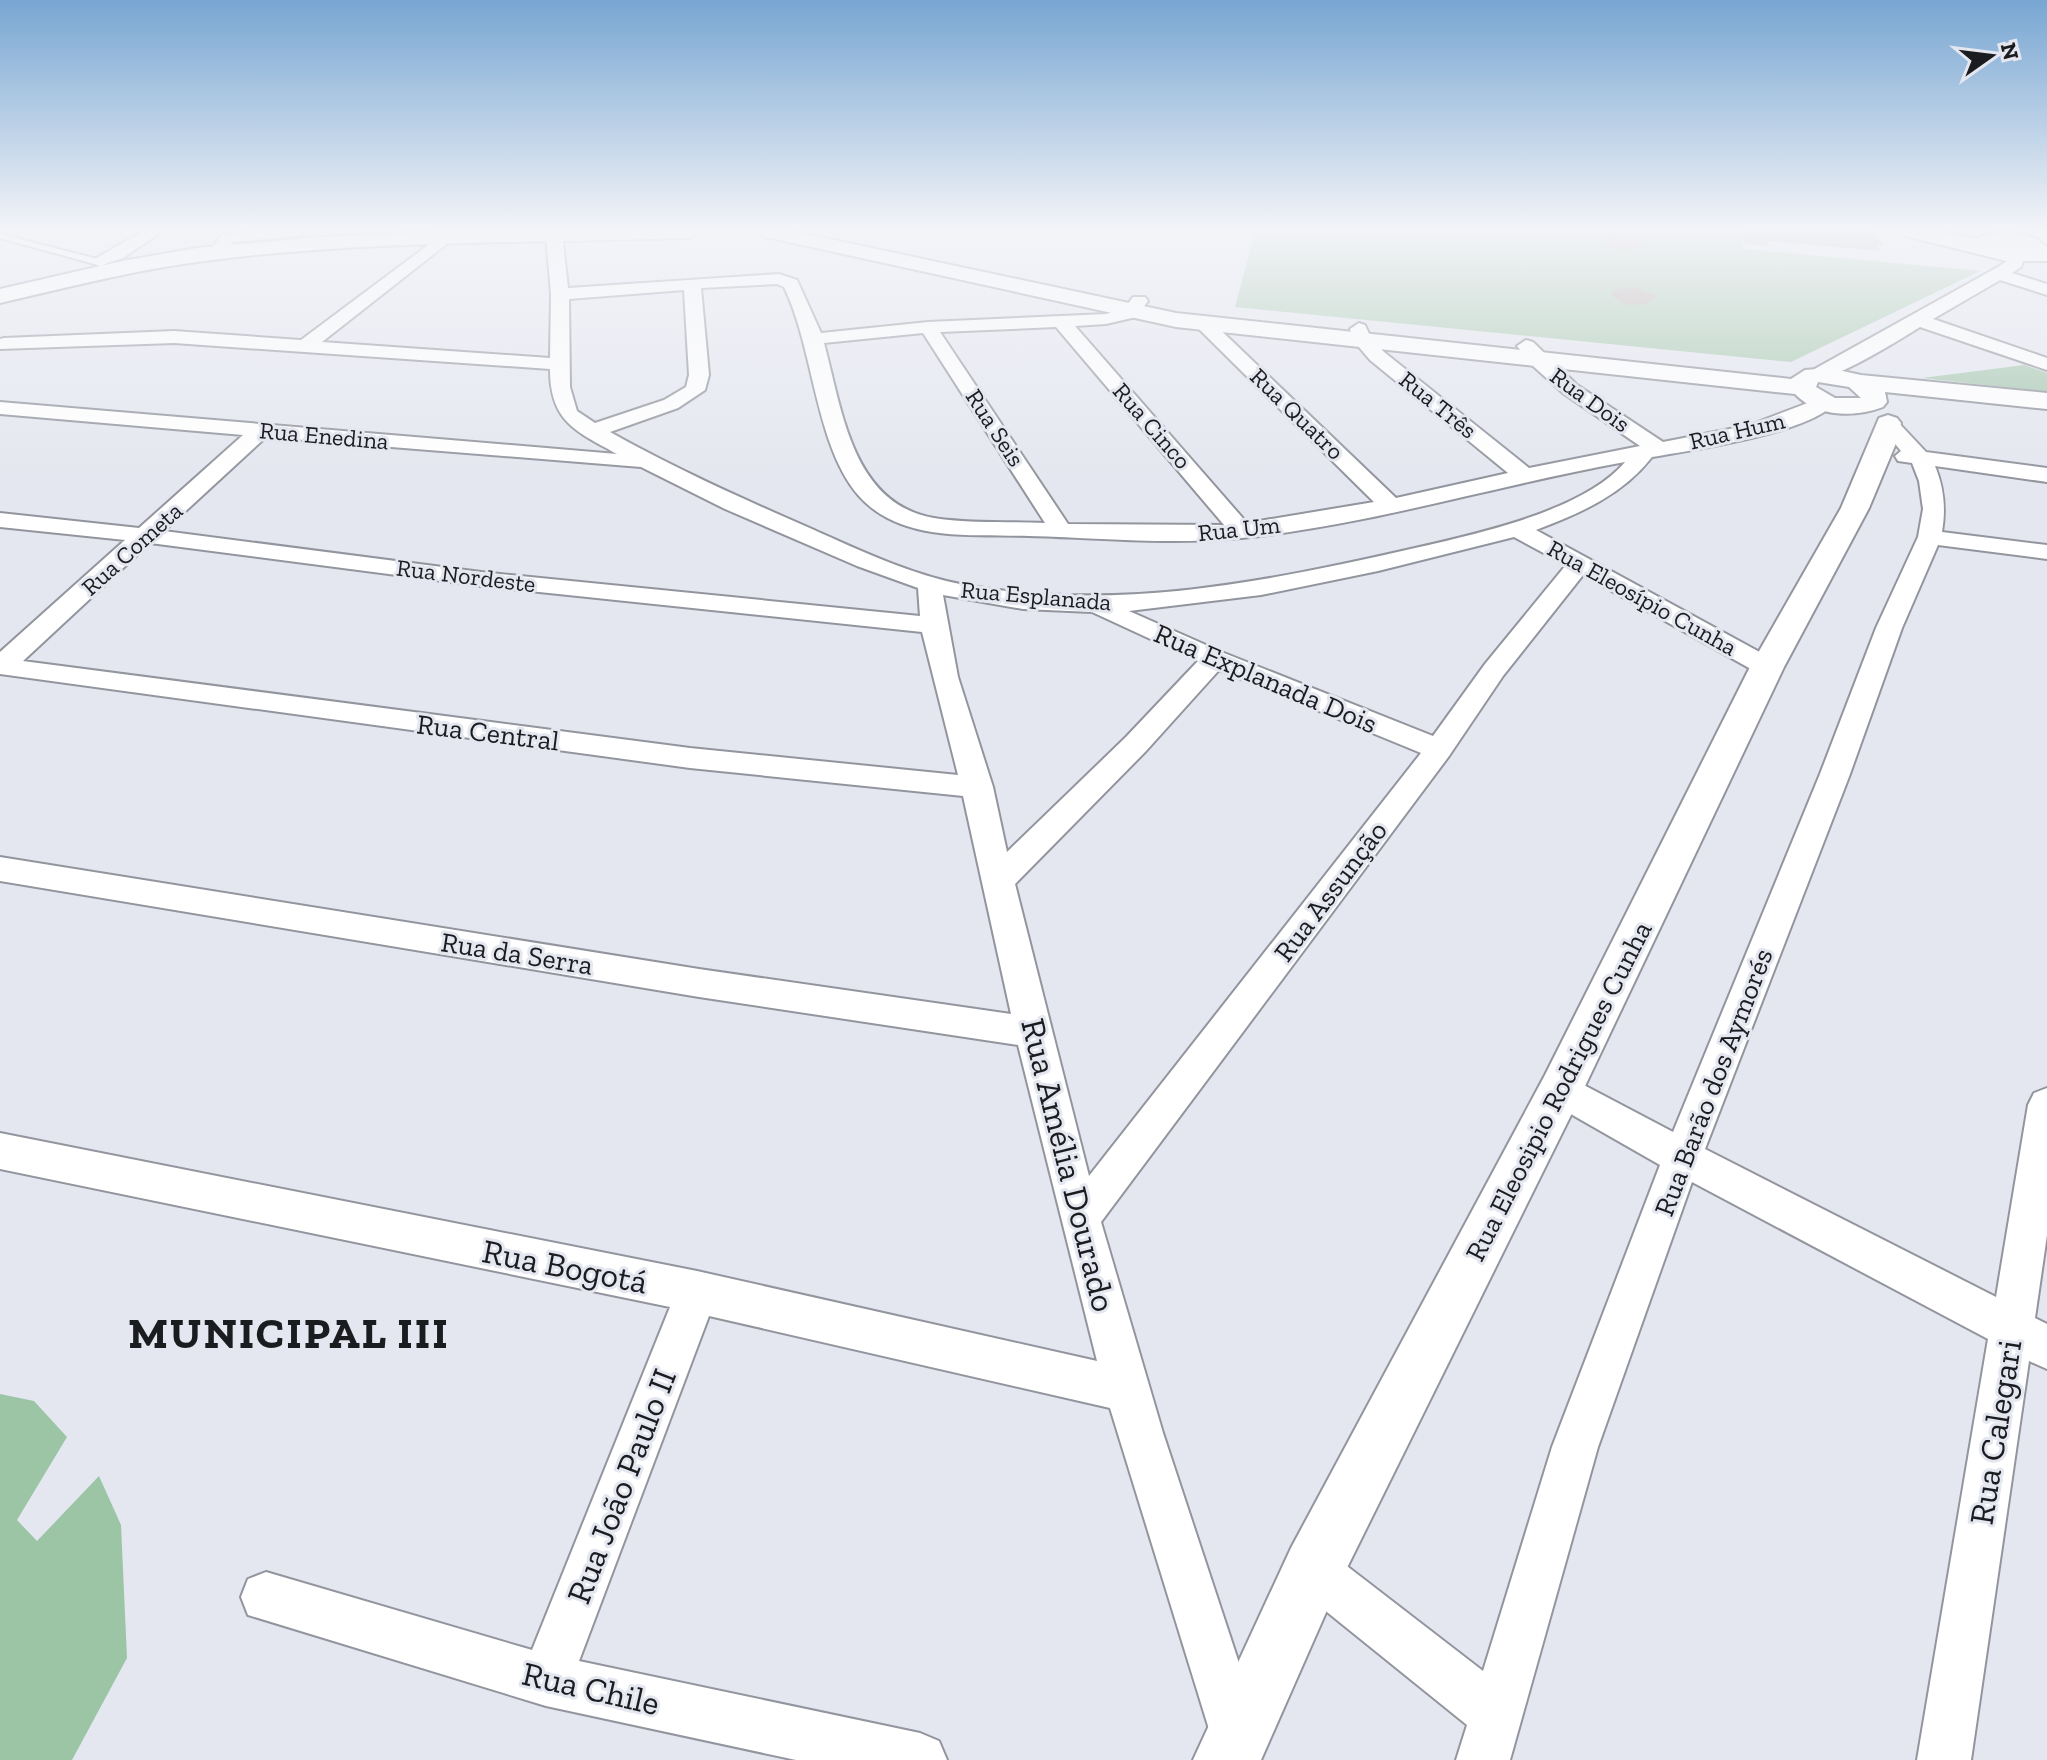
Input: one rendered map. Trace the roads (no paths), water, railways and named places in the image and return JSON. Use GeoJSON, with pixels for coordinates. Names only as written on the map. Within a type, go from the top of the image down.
{"type":"FeatureCollection","features":[{"type":"Feature","properties":{"kind":"street"},"geometry":{"type":"LineString","coordinates":[[305,346],[347,313]]}},
{"type":"Feature","properties":{"kind":"street","name":"Rua Esplanada"},"geometry":{"type":"LineString","coordinates":[[560,313],[559,364],[564,406],[576,421],[648,463],[722,500],[930,583],[991,597],[1095,604],[1173,602],[1367,566],[1518,529],[1551,516],[1622,478],[1652,451]]}},
{"type":"Feature","properties":{"kind":"street"},"geometry":{"type":"LineString","coordinates":[[593,431],[671,404],[695,390],[699,375],[694,313]]}},
{"type":"Feature","properties":{"kind":"street","name":"Rua Um"},"geometry":{"type":"LineString","coordinates":[[803,313],[856,480],[869,495],[902,517],[948,527],[1171,535],[1241,531],[1390,505],[1652,451]]}},
{"type":"Feature","properties":{"kind":"street"},"geometry":{"type":"LineString","coordinates":[[813,339],[928,327],[1106,319],[1120,313]]}},
{"type":"Feature","properties":{"kind":"street"},"geometry":{"type":"LineString","coordinates":[[1164,313],[1203,323],[1361,335],[1806,380],[2047,475]]}},
{"type":"Feature","properties":{"kind":"street"},"geometry":{"type":"LineString","coordinates":[[1191,313],[1361,335]]}},
{"type":"Feature","properties":{"kind":"street"},"geometry":{"type":"LineString","coordinates":[[1867,406],[1920,321],[1932,313]]}},
{"type":"Feature","properties":{"kind":"street"},"geometry":{"type":"LineString","coordinates":[[1920,321],[2047,364]]}},
{"type":"Feature","properties":{"kind":"street","name":"Rua Cinco"},"geometry":{"type":"LineString","coordinates":[[1062,322],[1241,531]]}},
{"type":"Feature","properties":{"kind":"street","name":"Rua Quatro"},"geometry":{"type":"LineString","coordinates":[[1203,323],[1390,505]]}},
{"type":"Feature","properties":{"kind":"street","name":"Rua Seis"},"geometry":{"type":"LineString","coordinates":[[928,327],[1061,530]]}},
{"type":"Feature","properties":{"kind":"street","name":"Rua Três"},"geometry":{"type":"LineString","coordinates":[[1361,335],[1377,356],[1524,475]]}},
{"type":"Feature","properties":{"kind":"street"},"geometry":{"type":"LineString","coordinates":[[6,336],[160,337],[559,364]]}},
{"type":"Feature","properties":{"kind":"street","name":"Rua Dois"},"geometry":{"type":"LineString","coordinates":[[1530,352],[1652,451]]}},
{"type":"Feature","properties":{"kind":"street"},"geometry":{"type":"LineString","coordinates":[[1806,380],[1867,406],[2047,415]]}},
{"type":"Feature","properties":{"kind":"street"},"geometry":{"type":"LineString","coordinates":[[1867,406],[2047,401]]}},
{"type":"Feature","properties":{"kind":"street","name":"Rua Hum"},"geometry":{"type":"LineString","coordinates":[[1652,451],[1802,415],[1867,406]]}},
{"type":"Feature","properties":{"kind":"street","name":"Rua Barão dos Aymorés"},"geometry":{"type":"LineString","coordinates":[[1491,1738],[1575,1447],[1682,1157],[1835,774],[1889,628],[1930,537],[1934,509],[1930,481],[1867,406]]}},
{"type":"Feature","properties":{"kind":"street","name":"Rua Eleosipio Rodrigues Cunha"},"geometry":{"type":"LineString","coordinates":[[1232,1750],[1313,1570],[1561,1089],[1767,667],[1855,508],[1867,406]]}},
{"type":"Feature","properties":{"kind":"street","name":"Rua Enedina"},"geometry":{"type":"LineString","coordinates":[[0,408],[648,463]]}},
{"type":"Feature","properties":{"kind":"street","name":"Rua Cometa"},"geometry":{"type":"LineString","coordinates":[[1,666],[261,430]]}},
{"type":"Feature","properties":{"kind":"street"},"geometry":{"type":"LineString","coordinates":[[1594,461],[1622,478]]}},
{"type":"Feature","properties":{"kind":"street","name":"Rua Nordeste"},"geometry":{"type":"LineString","coordinates":[[0,520],[251,547],[481,579],[933,625]]}},
{"type":"Feature","properties":{"kind":"street","name":"Rua Eleosípio Cunha"},"geometry":{"type":"LineString","coordinates":[[1518,529],[1767,667]]}},
{"type":"Feature","properties":{"kind":"street"},"geometry":{"type":"LineString","coordinates":[[1930,537],[2047,552]]}},
{"type":"Feature","properties":{"kind":"street","name":"Rua Assunção"},"geometry":{"type":"LineString","coordinates":[[1081,1217],[1439,749],[1494,670],[1579,565]]}},
{"type":"Feature","properties":{"kind":"street","name":"Rua Amélia Dourado"},"geometry":{"type":"LineString","coordinates":[[930,583],[933,625],[978,787],[1034,1032],[1081,1217],[1232,1750]]}},
{"type":"Feature","properties":{"kind":"street","name":"Rua Explanada Dois"},"geometry":{"type":"LineString","coordinates":[[1095,604],[1215,659],[1439,749]]}},
{"type":"Feature","properties":{"kind":"street"},"geometry":{"type":"LineString","coordinates":[[998,881],[1136,744],[1215,659]]}},
{"type":"Feature","properties":{"kind":"street","name":"Rua Central"},"geometry":{"type":"LineString","coordinates":[[1,666],[659,754],[978,787]]}},
{"type":"Feature","properties":{"kind":"street","name":"Rua da Serra"},"geometry":{"type":"LineString","coordinates":[[0,869],[699,983],[1034,1032]]}},
{"type":"Feature","properties":{"kind":"street"},"geometry":{"type":"LineString","coordinates":[[1561,1089],[1682,1157],[2029,1337]]}},
{"type":"Feature","properties":{"kind":"street","name":"Rua Calegari"},"geometry":{"type":"LineString","coordinates":[[1944,1760],[2029,1337],[2047,1105]]}},
{"type":"Feature","properties":{"kind":"street","name":"Rua Bogotá"},"geometry":{"type":"LineString","coordinates":[[0,1151],[697,1292],[1128,1390]]}},
{"type":"Feature","properties":{"kind":"street","name":"Rua João Paulo II"},"geometry":{"type":"LineString","coordinates":[[546,1680],[697,1292]]}},
{"type":"Feature","properties":{"kind":"street"},"geometry":{"type":"LineString","coordinates":[[1313,1570],[1491,1738]]}},
{"type":"Feature","properties":{"kind":"street","name":"Rua Chile"},"geometry":{"type":"LineString","coordinates":[[266,1597],[546,1680],[920,1760]]}},
{"type":"Feature","properties":{"kind":"district","name":"MUNICIPAL III"},"geometry":{"type":"Point","coordinates":[289,1333]}}]}
